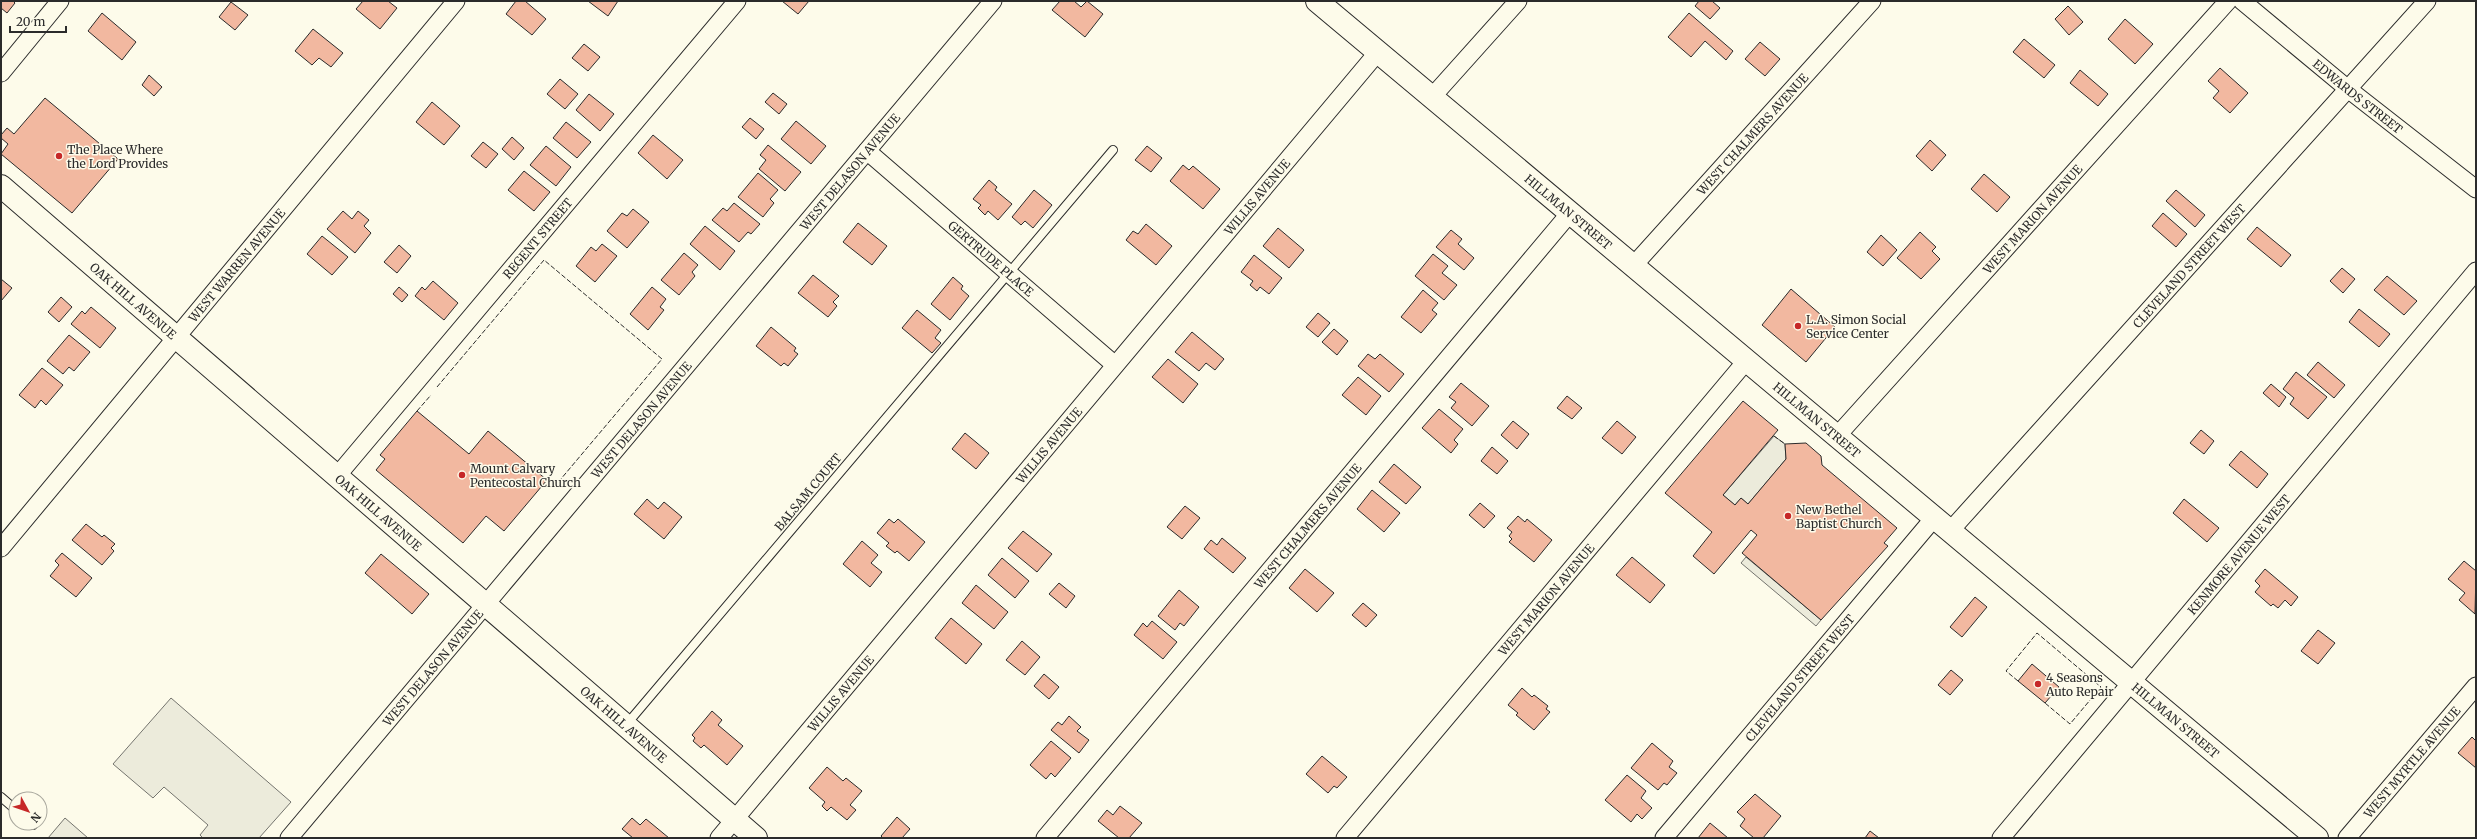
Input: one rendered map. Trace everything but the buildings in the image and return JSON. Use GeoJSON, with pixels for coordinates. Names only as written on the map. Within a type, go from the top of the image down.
{"type":"FeatureCollection","features":[{"type":"Feature","properties":{"kind":"street"},"geometry":{"type":"LineString","coordinates":[[1,73],[60,1]]}},
{"type":"Feature","properties":{"kind":"street","name":"WEST WARREN AVENUE"},"geometry":{"type":"LineString","coordinates":[[1,548],[456,1]]}},
{"type":"Feature","properties":{"kind":"street","name":"REGENT STREET"},"geometry":{"type":"LineString","coordinates":[[337,476],[738,1]]}},
{"type":"Feature","properties":{"kind":"street","name":"WEST DELASON AVENUE"},"geometry":{"type":"LineString","coordinates":[[289,838],[994,1]]}},
{"type":"Feature","properties":{"kind":"street","name":"HILLMAN STREET"},"geometry":{"type":"LineString","coordinates":[[1317,1],[2317,838]]}},
{"type":"Feature","properties":{"kind":"street"},"geometry":{"type":"LineString","coordinates":[[1432,97],[1518,1]]}},
{"type":"Feature","properties":{"kind":"street","name":"WEST CHALMERS AVENUE"},"geometry":{"type":"LineString","coordinates":[[1634,266],[1872,1]]}},
{"type":"Feature","properties":{"kind":"street","name":"WEST MARION AVENUE"},"geometry":{"type":"LineString","coordinates":[[1837,436],[2228,1]]}},
{"type":"Feature","properties":{"kind":"street","name":"EDWARDS STREET"},"geometry":{"type":"LineString","coordinates":[[2242,1],[2348,89],[2476,189]]}},
{"type":"Feature","properties":{"kind":"street","name":"CLEVELAND STREET WEST"},"geometry":{"type":"LineString","coordinates":[[1664,838],[1942,524],[2348,89],[2427,1]]}},
{"type":"Feature","properties":{"kind":"street","name":"WILLIS AVENUE"},"geometry":{"type":"LineString","coordinates":[[719,838],[1378,52]]}},
{"type":"Feature","properties":{"kind":"street","name":"GERTRUDE PLACE"},"geometry":{"type":"LineString","coordinates":[[867,151],[1115,365]]}},
{"type":"Feature","properties":{"kind":"street","name":"OAK HILL AVENUE"},"geometry":{"type":"LineString","coordinates":[[1,186],[756,838]]}},
{"type":"Feature","properties":{"kind":"street","name":"WEST CHALMERS AVENUE"},"geometry":{"type":"LineString","coordinates":[[1045,838],[1570,213]]}},
{"type":"Feature","properties":{"kind":"street","name":"KENMORE AVENUE WEST"},"geometry":{"type":"LineString","coordinates":[[2001,838],[2476,271]]}},
{"type":"Feature","properties":{"kind":"street","name":"WEST MARION AVENUE"},"geometry":{"type":"LineString","coordinates":[[1345,838],[1747,360]]}},
{"type":"Feature","properties":{"kind":"street","name":"WEST MYRTLE AVENUE"},"geometry":{"type":"LineString","coordinates":[[2347,838],[2476,686]]}},
{"type":"Feature","properties":{"kind":"lane","name":"BALSAM COURT"},"geometry":{"type":"LineString","coordinates":[[626,726],[1112,150]]}},
{"type":"Feature","properties":{"kind":"shaded area"},"geometry":{"type":"Polygon","coordinates":[[[1774,436],[1785,444],[1786,459],[1748,504],[1741,498],[1735,505],[1723,495],[1774,436]]]}},
{"type":"Feature","properties":{"kind":"shaded area"},"geometry":{"type":"Polygon","coordinates":[[[1746,557],[1821,620],[1816,626],[1741,563],[1746,557]]]}},
{"type":"Feature","properties":{"kind":"shaded area"},"geometry":{"type":"Polygon","coordinates":[[[171,698],[291,802],[259,838],[203,838],[200,835],[208,825],[164,787],[153,798],[113,764],[171,698]]]}},
{"type":"Feature","properties":{"kind":"shaded area"},"geometry":{"type":"Polygon","coordinates":[[[65,818],[88,838],[48,838],[65,818]]]}},
{"type":"Feature","properties":{"kind":"fence"},"geometry":{"type":"LineString","coordinates":[[437,387],[544,260],[662,359],[555,486],[547,480]]}},
{"type":"Feature","properties":{"kind":"fence"},"geometry":{"type":"LineString","coordinates":[[417,411],[431,395]]}},
{"type":"Feature","properties":{"kind":"fence"},"geometry":{"type":"LineString","coordinates":[[1774,436],[1785,444]]}},
{"type":"Feature","properties":{"kind":"fence"},"geometry":{"type":"LineString","coordinates":[[2018,681],[2006,671],[2037,633],[2101,687],[2070,724],[2045,703]]}},
{"type":"Feature","properties":{"kind":"place","name":"The Place Where the Lord Provides"},"geometry":{"type":"Point","coordinates":[59,156]}},
{"type":"Feature","properties":{"kind":"place","name":"L.A. Simon Social Service Center"},"geometry":{"type":"Point","coordinates":[1798,326]}},
{"type":"Feature","properties":{"kind":"place","name":"Mount Calvary Pentecostal Church"},"geometry":{"type":"Point","coordinates":[462,475]}},
{"type":"Feature","properties":{"kind":"place","name":"New Bethel Baptist Church"},"geometry":{"type":"Point","coordinates":[1788,516]}},
{"type":"Feature","properties":{"kind":"place","name":"4 Seasons Auto Repair"},"geometry":{"type":"Point","coordinates":[2038,684]}}]}
